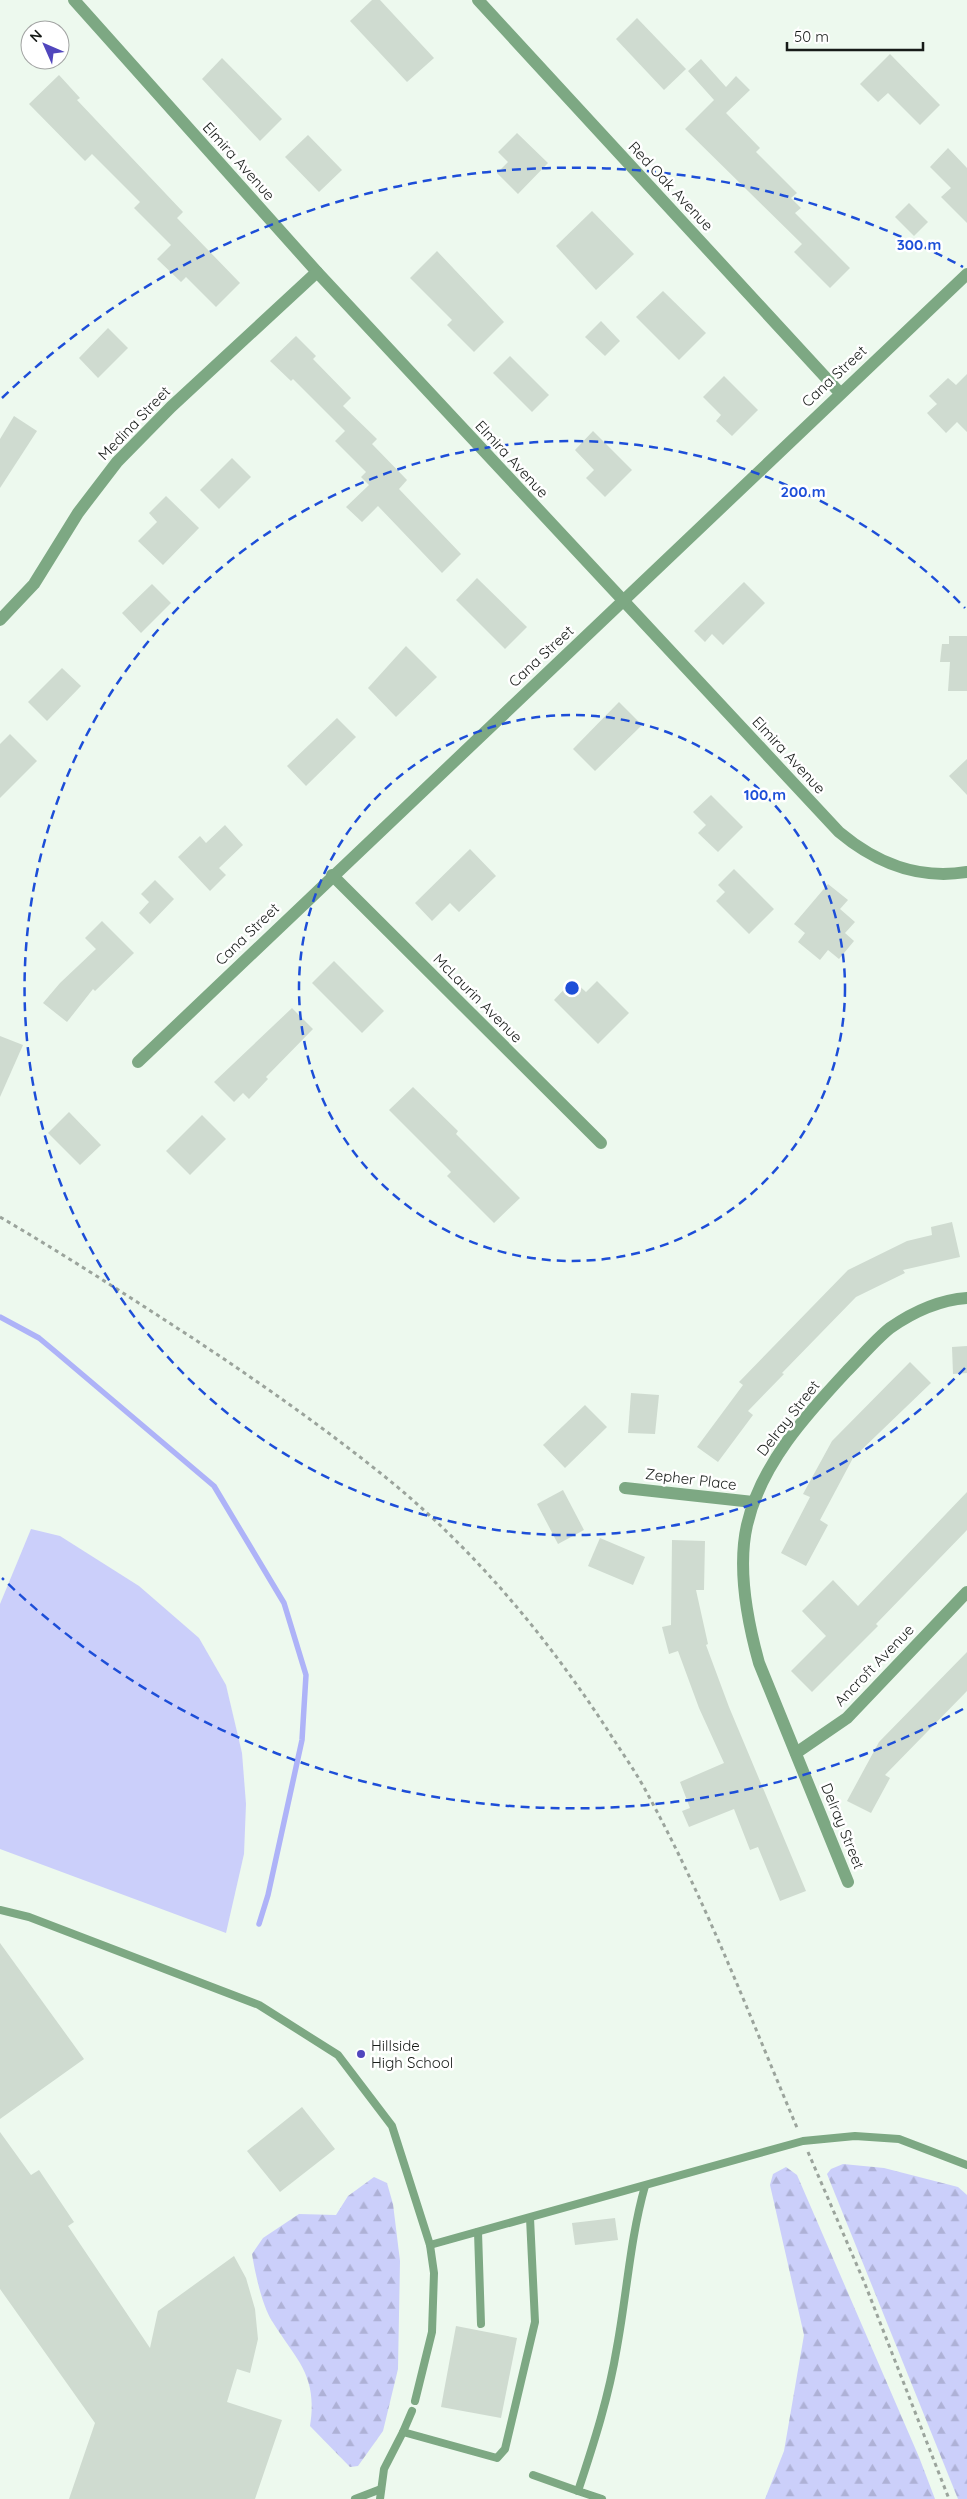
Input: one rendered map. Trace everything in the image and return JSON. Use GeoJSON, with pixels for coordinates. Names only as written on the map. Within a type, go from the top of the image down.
{"type":"FeatureCollection","features":[{"type":"Feature","properties":{"kind":"street","name":"Elmira Avenue"},"geometry":{"type":"LineString","coordinates":[[74,0],[317,272],[622,602],[839,832],[855,846],[874,858],[911,872],[930,874],[967,872]]}},
{"type":"Feature","properties":{"kind":"street","name":"Red Oak Avenue"},"geometry":{"type":"LineString","coordinates":[[478,0],[840,393]]}},
{"type":"Feature","properties":{"kind":"street","name":"Medina Street"},"geometry":{"type":"LineString","coordinates":[[0,620],[34,584],[78,514],[117,462],[171,407],[317,272]]}},
{"type":"Feature","properties":{"kind":"street","name":"Cana Street"},"geometry":{"type":"LineString","coordinates":[[138,1062],[332,875],[967,274]]}},
{"type":"Feature","properties":{"kind":"street","name":"McLaurin Avenue"},"geometry":{"type":"LineString","coordinates":[[332,875],[601,1143]]}},
{"type":"Feature","properties":{"kind":"street","name":"Delray Street"},"geometry":{"type":"LineString","coordinates":[[848,1882],[760,1663],[749,1627],[744,1554],[746,1527],[753,1502],[783,1447],[816,1405],[890,1329],[914,1313],[934,1304],[967,1298]]}},
{"type":"Feature","properties":{"kind":"street","name":"Zepher Place"},"geometry":{"type":"LineString","coordinates":[[625,1488],[753,1502]]}},
{"type":"Feature","properties":{"kind":"street","name":"Ancroft Avenue"},"geometry":{"type":"LineString","coordinates":[[796,1753],[846,1718],[967,1592]]}},
{"type":"Feature","properties":{"kind":"lane"},"geometry":{"type":"LineString","coordinates":[[0,1910],[29,1917],[259,2005],[338,2055],[392,2126],[430,2246],[434,2273],[432,2332],[415,2401]]}},
{"type":"Feature","properties":{"kind":"lane"},"geometry":{"type":"LineString","coordinates":[[430,2246],[803,2141],[855,2136],[899,2139],[967,2164]]}},
{"type":"Feature","properties":{"kind":"lane"},"geometry":{"type":"LineString","coordinates":[[578,2491],[601,2421],[615,2357],[631,2242],[645,2186]]}},
{"type":"Feature","properties":{"kind":"lane"},"geometry":{"type":"LineString","coordinates":[[403,2432],[497,2458],[505,2449],[535,2322],[530,2218]]}},
{"type":"Feature","properties":{"kind":"lane"},"geometry":{"type":"LineString","coordinates":[[478,2232],[482,2324]]}},
{"type":"Feature","properties":{"kind":"lane"},"geometry":{"type":"LineString","coordinates":[[380,2499],[384,2469],[412,2411]]}},
{"type":"Feature","properties":{"kind":"lane"},"geometry":{"type":"LineString","coordinates":[[533,2475],[602,2499]]}},
{"type":"Feature","properties":{"kind":"lane"},"geometry":{"type":"LineString","coordinates":[[355,2499],[381,2489]]}},
{"type":"Feature","properties":{"kind":"path"},"geometry":{"type":"LineString","coordinates":[[0,1217],[150,1310],[251,1377],[390,1481],[476,1561],[567,1668],[646,1790],[687,1871],[865,2284],[949,2499]]}},
{"type":"Feature","properties":{"kind":"green space"},"geometry":{"type":"Polygon","coordinates":[[[31,1529],[60,1536],[139,1586],[199,1638],[226,1685],[242,1753],[246,1804],[244,1854],[226,1933],[0,1849],[0,1604],[31,1529]]]}},
{"type":"Feature","properties":{"kind":"green space"},"geometry":{"type":"Polygon","coordinates":[[[843,2164],[884,2168],[958,2187],[967,2195],[967,2499],[958,2499],[827,2174],[831,2169],[843,2164]]]}},
{"type":"Feature","properties":{"kind":"green space"},"geometry":{"type":"Polygon","coordinates":[[[786,2167],[797,2175],[919,2457],[935,2499],[765,2499],[784,2451],[804,2335],[770,2185],[773,2174],[786,2167]]]}},
{"type":"Feature","properties":{"kind":"green space"},"geometry":{"type":"Polygon","coordinates":[[[374,2177],[387,2183],[393,2204],[400,2261],[398,2369],[383,2431],[358,2466],[350,2467],[310,2426],[312,2408],[308,2381],[297,2358],[268,2314],[259,2289],[252,2254],[263,2238],[299,2214],[336,2215],[348,2196],[374,2177]]]}},
{"type":"Feature","properties":{"kind":"building"},"geometry":{"type":"Polygon","coordinates":[[[372,0],[380,0],[434,58],[407,82],[350,21],[372,0]]]}},
{"type":"Feature","properties":{"kind":"building"},"geometry":{"type":"Polygon","coordinates":[[[637,18],[686,69],[664,90],[616,39],[637,18]]]}},
{"type":"Feature","properties":{"kind":"building"},"geometry":{"type":"Polygon","coordinates":[[[890,54],[940,105],[920,125],[888,93],[878,102],[860,84],[890,54]]]}},
{"type":"Feature","properties":{"kind":"building"},"geometry":{"type":"Polygon","coordinates":[[[222,58],[282,119],[260,141],[202,79],[222,58]]]}},
{"type":"Feature","properties":{"kind":"building"},"geometry":{"type":"Polygon","coordinates":[[[701,59],[726,87],[736,76],[750,90],[726,113],[760,148],[756,152],[797,193],[791,198],[801,208],[795,213],[850,268],[830,288],[794,252],[802,244],[685,129],[714,100],[688,71],[701,59]]]}},
{"type":"Feature","properties":{"kind":"building"},"geometry":{"type":"Polygon","coordinates":[[[59,75],[80,98],[77,100],[183,212],[177,218],[240,283],[216,307],[186,277],[181,282],[157,259],[171,245],[134,208],[140,202],[92,154],[85,161],[29,104],[59,75]]]}},
{"type":"Feature","properties":{"kind":"building"},"geometry":{"type":"Polygon","coordinates":[[[517,133],[548,163],[518,194],[497,173],[508,162],[498,152],[517,133]]]}},
{"type":"Feature","properties":{"kind":"building"},"geometry":{"type":"Polygon","coordinates":[[[308,135],[342,170],[319,192],[285,157],[308,135]]]}},
{"type":"Feature","properties":{"kind":"building"},"geometry":{"type":"Polygon","coordinates":[[[948,148],[967,168],[967,223],[941,197],[951,188],[930,167],[948,148]]]}},
{"type":"Feature","properties":{"kind":"building"},"geometry":{"type":"Polygon","coordinates":[[[909,203],[928,222],[914,236],[895,217],[909,203]]]}},
{"type":"Feature","properties":{"kind":"building"},"geometry":{"type":"Polygon","coordinates":[[[592,211],[634,254],[596,290],[556,246],[592,211]]]}},
{"type":"Feature","properties":{"kind":"building"},"geometry":{"type":"Polygon","coordinates":[[[437,251],[504,322],[474,352],[447,325],[452,320],[410,278],[437,251]]]}},
{"type":"Feature","properties":{"kind":"building"},"geometry":{"type":"Polygon","coordinates":[[[663,291],[706,333],[679,360],[636,317],[663,291]]]}},
{"type":"Feature","properties":{"kind":"building"},"geometry":{"type":"Polygon","coordinates":[[[601,321],[620,341],[605,356],[585,337],[601,321]]]}},
{"type":"Feature","properties":{"kind":"building"},"geometry":{"type":"Polygon","coordinates":[[[108,328],[128,348],[98,378],[79,358],[108,328]]]}},
{"type":"Feature","properties":{"kind":"building"},"geometry":{"type":"Polygon","coordinates":[[[296,336],[316,356],[313,359],[351,398],[343,406],[377,439],[372,444],[407,480],[399,489],[461,554],[442,573],[378,506],[362,522],[346,507],[369,485],[361,477],[366,472],[335,441],[345,431],[293,379],[291,381],[270,361],[296,336]]]}},
{"type":"Feature","properties":{"kind":"building"},"geometry":{"type":"Polygon","coordinates":[[[510,356],[549,395],[532,412],[493,373],[510,356]]]}},
{"type":"Feature","properties":{"kind":"building"},"geometry":{"type":"Polygon","coordinates":[[[967,374],[967,432],[957,422],[946,433],[927,413],[937,404],[929,396],[948,378],[956,385],[967,374]]]}},
{"type":"Feature","properties":{"kind":"building"},"geometry":{"type":"Polygon","coordinates":[[[724,376],[758,410],[732,436],[716,421],[721,415],[703,397],[724,376]]]}},
{"type":"Feature","properties":{"kind":"building"},"geometry":{"type":"Polygon","coordinates":[[[14,416],[37,431],[0,488],[0,439],[14,416]]]}},
{"type":"Feature","properties":{"kind":"building"},"geometry":{"type":"Polygon","coordinates":[[[593,431],[632,470],[605,497],[586,478],[594,470],[575,450],[593,431]]]}},
{"type":"Feature","properties":{"kind":"building"},"geometry":{"type":"Polygon","coordinates":[[[232,458],[251,477],[219,509],[200,490],[232,458]]]}},
{"type":"Feature","properties":{"kind":"building"},"geometry":{"type":"Polygon","coordinates":[[[166,496],[199,528],[163,565],[138,541],[157,522],[149,513],[166,496]]]}},
{"type":"Feature","properties":{"kind":"building"},"geometry":{"type":"Polygon","coordinates":[[[477,578],[527,627],[505,649],[456,600],[477,578]]]}},
{"type":"Feature","properties":{"kind":"building"},"geometry":{"type":"Polygon","coordinates":[[[744,582],[765,603],[723,645],[712,634],[705,642],[694,631],[744,582]]]}},
{"type":"Feature","properties":{"kind":"building"},"geometry":{"type":"Polygon","coordinates":[[[152,584],[171,603],[141,633],[122,613],[152,584]]]}},
{"type":"Feature","properties":{"kind":"building"},"geometry":{"type":"Polygon","coordinates":[[[949,636],[967,636],[967,691],[948,691],[950,662],[940,662],[942,644],[949,644],[949,636]]]}},
{"type":"Feature","properties":{"kind":"building"},"geometry":{"type":"Polygon","coordinates":[[[406,646],[437,677],[396,717],[368,688],[406,646]]]}},
{"type":"Feature","properties":{"kind":"building"},"geometry":{"type":"Polygon","coordinates":[[[62,668],[81,686],[47,721],[28,702],[62,668]]]}},
{"type":"Feature","properties":{"kind":"building"},"geometry":{"type":"Polygon","coordinates":[[[619,702],[642,725],[595,771],[573,749],[619,702]]]}},
{"type":"Feature","properties":{"kind":"building"},"geometry":{"type":"Polygon","coordinates":[[[337,718],[356,737],[306,786],[287,766],[337,718]]]}},
{"type":"Feature","properties":{"kind":"building"},"geometry":{"type":"Polygon","coordinates":[[[10,734],[37,761],[0,798],[0,744],[10,734]]]}},
{"type":"Feature","properties":{"kind":"building"},"geometry":{"type":"Polygon","coordinates":[[[967,759],[967,795],[949,776],[967,759]]]}},
{"type":"Feature","properties":{"kind":"building"},"geometry":{"type":"Polygon","coordinates":[[[711,795],[743,827],[718,852],[698,833],[706,825],[693,812],[711,795]]]}},
{"type":"Feature","properties":{"kind":"building"},"geometry":{"type":"Polygon","coordinates":[[[225,825],[243,845],[219,868],[226,875],[210,891],[178,857],[200,836],[206,843],[225,825]]]}},
{"type":"Feature","properties":{"kind":"building"},"geometry":{"type":"Polygon","coordinates":[[[470,849],[496,876],[459,912],[450,903],[432,921],[415,903],[470,849]]]}},
{"type":"Feature","properties":{"kind":"building"},"geometry":{"type":"Polygon","coordinates":[[[734,869],[774,909],[749,934],[716,901],[725,892],[718,885],[734,869]]]}},
{"type":"Feature","properties":{"kind":"building"},"geometry":{"type":"Polygon","coordinates":[[[155,880],[174,899],[150,924],[139,913],[149,902],[141,894],[155,880]]]}},
{"type":"Feature","properties":{"kind":"building"},"geometry":{"type":"Polygon","coordinates":[[[828,884],[848,900],[840,909],[855,922],[845,933],[854,941],[839,959],[828,950],[820,960],[798,942],[805,933],[794,924],[828,884]]]}},
{"type":"Feature","properties":{"kind":"building"},"geometry":{"type":"Polygon","coordinates":[[[102,921],[134,953],[95,991],[93,989],[67,1022],[43,1003],[60,983],[96,949],[85,938],[102,921]]]}},
{"type":"Feature","properties":{"kind":"building"},"geometry":{"type":"Polygon","coordinates":[[[334,961],[384,1011],[362,1033],[312,983],[334,961]]]}},
{"type":"Feature","properties":{"kind":"building"},"geometry":{"type":"Polygon","coordinates":[[[573,980],[586,992],[597,981],[629,1013],[598,1044],[554,1000],[573,980]]]}},
{"type":"Feature","properties":{"kind":"building"},"geometry":{"type":"Polygon","coordinates":[[[292,1008],[313,1029],[266,1077],[268,1079],[249,1099],[243,1093],[234,1102],[214,1082],[292,1008]]]}},
{"type":"Feature","properties":{"kind":"building"},"geometry":{"type":"Polygon","coordinates":[[[0,1036],[23,1045],[0,1097],[0,1036]]]}},
{"type":"Feature","properties":{"kind":"building"},"geometry":{"type":"Polygon","coordinates":[[[413,1087],[458,1131],[456,1134],[520,1198],[494,1223],[447,1176],[451,1172],[389,1110],[413,1087]]]}},
{"type":"Feature","properties":{"kind":"building"},"geometry":{"type":"Polygon","coordinates":[[[69,1112],[101,1145],[80,1165],[48,1133],[69,1112]]]}},
{"type":"Feature","properties":{"kind":"building"},"geometry":{"type":"Polygon","coordinates":[[[202,1115],[226,1139],[190,1175],[166,1151],[202,1115]]]}},
{"type":"Feature","properties":{"kind":"building"},"geometry":{"type":"Polygon","coordinates":[[[952,1222],[960,1257],[903,1270],[905,1273],[856,1297],[748,1411],[753,1415],[718,1462],[697,1447],[743,1385],[739,1382],[848,1270],[907,1241],[932,1235],[931,1227],[952,1222]]]}},
{"type":"Feature","properties":{"kind":"building"},"geometry":{"type":"Polygon","coordinates":[[[967,1346],[967,1373],[953,1374],[952,1347],[967,1346]]]}},
{"type":"Feature","properties":{"kind":"building"},"geometry":{"type":"Polygon","coordinates":[[[910,1362],[931,1383],[853,1458],[820,1520],[828,1525],[806,1566],[781,1553],[810,1497],[803,1494],[832,1441],[910,1362]]]}},
{"type":"Feature","properties":{"kind":"building"},"geometry":{"type":"Polygon","coordinates":[[[631,1393],[659,1395],[655,1434],[628,1433],[631,1393]]]}},
{"type":"Feature","properties":{"kind":"building"},"geometry":{"type":"Polygon","coordinates":[[[585,1405],[607,1427],[565,1468],[543,1445],[585,1405]]]}},
{"type":"Feature","properties":{"kind":"building"},"geometry":{"type":"Polygon","coordinates":[[[563,1490],[584,1530],[558,1544],[537,1504],[563,1490]]]}},
{"type":"Feature","properties":{"kind":"building"},"geometry":{"type":"Polygon","coordinates":[[[967,1492],[967,1530],[876,1624],[878,1626],[812,1692],[791,1671],[826,1636],[802,1611],[833,1580],[858,1606],[967,1492]]]}},
{"type":"Feature","properties":{"kind":"building"},"geometry":{"type":"Polygon","coordinates":[[[600,1538],[645,1557],[633,1585],[588,1566],[600,1538]]]}},
{"type":"Feature","properties":{"kind":"building"},"geometry":{"type":"Polygon","coordinates":[[[672,1540],[705,1541],[704,1590],[696,1590],[708,1644],[706,1645],[729,1707],[806,1891],[780,1901],[758,1847],[750,1850],[734,1809],[689,1827],[682,1811],[690,1808],[680,1782],[724,1763],[699,1708],[678,1651],[669,1654],[662,1627],[671,1625],[672,1540]]]}},
{"type":"Feature","properties":{"kind":"building"},"geometry":{"type":"Polygon","coordinates":[[[967,1652],[967,1691],[885,1775],[890,1778],[871,1813],[847,1801],[879,1742],[967,1652]]]}},
{"type":"Feature","properties":{"kind":"building"},"geometry":{"type":"Polygon","coordinates":[[[0,1943],[84,2059],[0,2119],[0,1943]]]}},
{"type":"Feature","properties":{"kind":"building"},"geometry":{"type":"Polygon","coordinates":[[[302,2107],[335,2149],[280,2192],[247,2151],[302,2107]]]}},
{"type":"Feature","properties":{"kind":"building"},"geometry":{"type":"Polygon","coordinates":[[[0,2132],[31,2175],[39,2170],[74,2222],[68,2226],[150,2348],[158,2311],[234,2256],[246,2278],[255,2309],[258,2339],[250,2373],[237,2369],[227,2402],[282,2420],[255,2499],[69,2499],[95,2423],[0,2289],[0,2132]]]}},
{"type":"Feature","properties":{"kind":"building"},"geometry":{"type":"Polygon","coordinates":[[[615,2218],[618,2240],[575,2245],[572,2223],[615,2218]]]}},
{"type":"Feature","properties":{"kind":"building"},"geometry":{"type":"Polygon","coordinates":[[[456,2326],[517,2338],[501,2418],[441,2407],[456,2326]]]}},
{"type":"Feature","properties":{"kind":"waterway"},"geometry":{"type":"LineString","coordinates":[[0,1317],[39,1338],[214,1486],[284,1603],[306,1675],[302,1740],[268,1895],[259,1924]]}},
{"type":"Feature","properties":{"kind":"place","name":"Hillside High School"},"geometry":{"type":"Point","coordinates":[361,2054]}}]}
